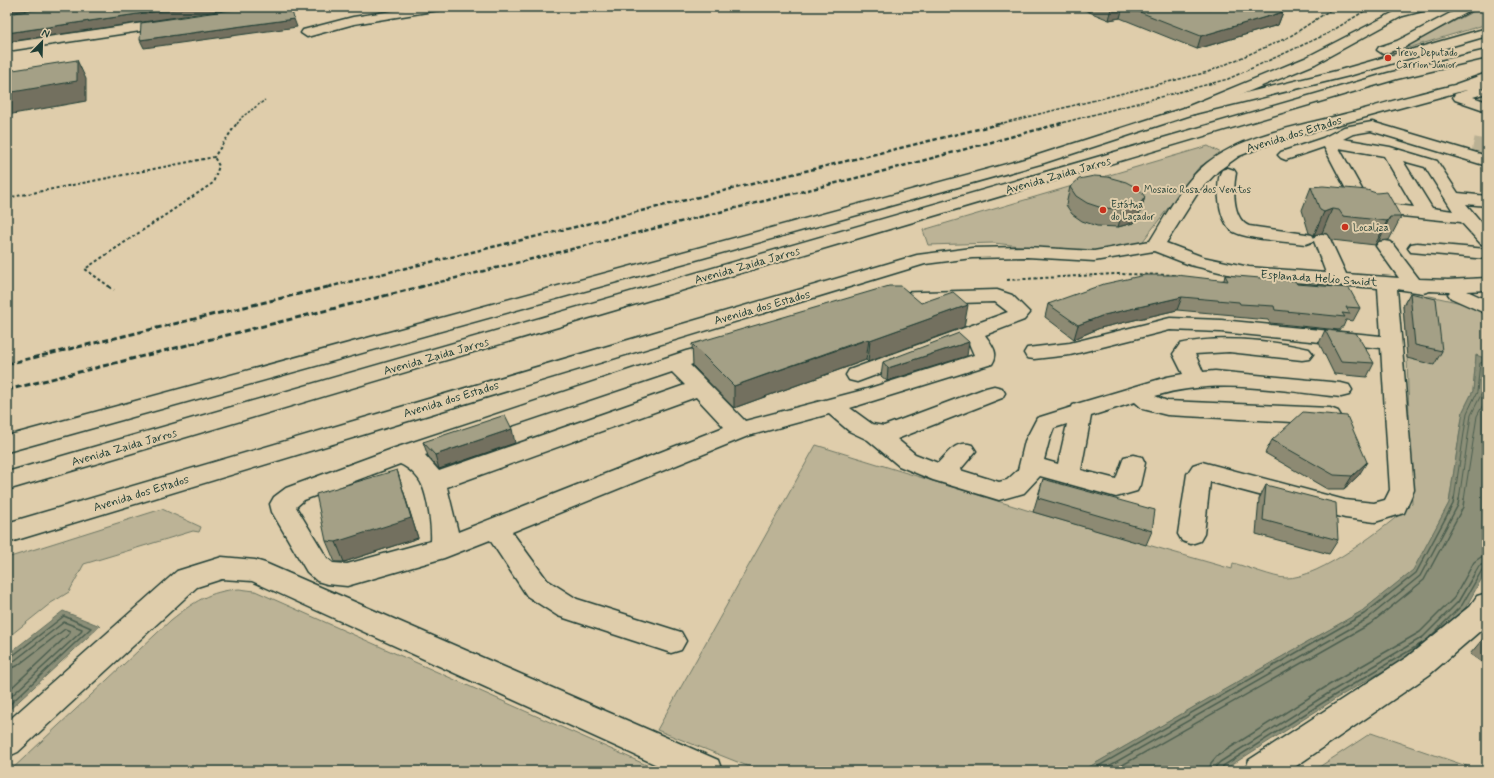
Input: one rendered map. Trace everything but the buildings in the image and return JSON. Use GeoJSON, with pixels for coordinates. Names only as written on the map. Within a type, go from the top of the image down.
{"type":"FeatureCollection","features":[{"type":"Feature","properties":{"kind":"main road"},"geometry":{"type":"LineString","coordinates":[[307,33],[353,21],[439,7]]}},
{"type":"Feature","properties":{"kind":"main road"},"geometry":{"type":"LineString","coordinates":[[1189,111],[1310,61],[1408,10],[1426,7]]}},
{"type":"Feature","properties":{"kind":"main road"},"geometry":{"type":"LineString","coordinates":[[1189,111],[1401,44],[1472,7]]}},
{"type":"Feature","properties":{"kind":"main road"},"geometry":{"type":"LineString","coordinates":[[12,32],[8,47],[183,21]]}},
{"type":"Feature","properties":{"kind":"main road","name":"Avenida Zaida Jarros"},"geometry":{"type":"LineString","coordinates":[[7,444],[1038,160],[1189,111],[1344,73],[1487,32]]}},
{"type":"Feature","properties":{"kind":"main road","name":"Avenida Zaida Jarros"},"geometry":{"type":"LineString","coordinates":[[7,481],[1393,76],[1487,54]]}},
{"type":"Feature","properties":{"kind":"main road"},"geometry":{"type":"LineString","coordinates":[[1347,90],[1487,68]]}},
{"type":"Feature","properties":{"kind":"main road"},"geometry":{"type":"LineString","coordinates":[[1461,87],[1487,77]]}},
{"type":"Feature","properties":{"kind":"main road","name":"Avenida dos Estados"},"geometry":{"type":"LineString","coordinates":[[7,533],[664,335],[801,305],[923,259],[947,255],[1027,252],[1094,256],[1156,245],[1188,193],[1212,168],[1234,153],[1284,135],[1461,87],[1487,83]]}},
{"type":"Feature","properties":{"kind":"main road"},"geometry":{"type":"LineString","coordinates":[[1487,90],[1460,97],[1487,107]]}},
{"type":"Feature","properties":{"kind":"main road"},"geometry":{"type":"LineString","coordinates":[[1393,121],[1473,145]]}},
{"type":"Feature","properties":{"kind":"main road"},"geometry":{"type":"LineString","coordinates":[[1286,155],[1328,142],[1349,130],[1372,126],[1487,161]]}},
{"type":"Feature","properties":{"kind":"main road"},"geometry":{"type":"LineString","coordinates":[[1328,142],[1390,152],[1431,164],[1466,217],[1487,240]]}},
{"type":"Feature","properties":{"kind":"main road"},"geometry":{"type":"LineString","coordinates":[[1328,142],[1364,208]]}},
{"type":"Feature","properties":{"kind":"main road"},"geometry":{"type":"LineString","coordinates":[[1390,152],[1427,214]]}},
{"type":"Feature","properties":{"kind":"main road"},"geometry":{"type":"LineString","coordinates":[[1228,173],[1225,184],[1231,215],[1235,224],[1239,228],[1248,231],[1314,239],[1338,280]]}},
{"type":"Feature","properties":{"kind":"main road"},"geometry":{"type":"LineString","coordinates":[[1452,197],[1487,201]]}},
{"type":"Feature","properties":{"kind":"main road"},"geometry":{"type":"LineString","coordinates":[[1342,204],[1364,208],[1466,217]]}},
{"type":"Feature","properties":{"kind":"main road","name":"Esplanada Helio Smidt"},"geometry":{"type":"LineString","coordinates":[[1156,245],[1197,261],[1249,273],[1448,286],[1487,284]]}},
{"type":"Feature","properties":{"kind":"main road"},"geometry":{"type":"LineString","coordinates":[[1385,246],[1413,284],[1437,291],[1458,294],[1487,293]]}},
{"type":"Feature","properties":{"kind":"main road"},"geometry":{"type":"LineString","coordinates":[[1417,248],[1487,254]]}},
{"type":"Feature","properties":{"kind":"main road"},"geometry":{"type":"LineString","coordinates":[[1191,534],[1199,474],[1202,471],[1208,471],[1346,509],[1375,513],[1395,506],[1402,490],[1387,283]]}},
{"type":"Feature","properties":{"kind":"main road"},"geometry":{"type":"LineString","coordinates":[[1458,294],[1487,308]]}},
{"type":"Feature","properties":{"kind":"main road"},"geometry":{"type":"LineString","coordinates":[[867,304],[882,300],[988,296],[1005,298],[1019,310],[1020,313],[1017,316],[973,332],[854,370],[874,394]]}},
{"type":"Feature","properties":{"kind":"main road"},"geometry":{"type":"LineString","coordinates":[[1034,353],[1070,349],[1130,332],[1170,324],[1221,326],[1392,343]]}},
{"type":"Feature","properties":{"kind":"main road"},"geometry":{"type":"LineString","coordinates":[[737,344],[400,455],[295,494],[283,504],[285,512],[317,565],[327,573],[347,574],[444,548],[747,429],[874,394],[985,359],[985,352],[973,332]]}},
{"type":"Feature","properties":{"kind":"main road"},"geometry":{"type":"LineString","coordinates":[[664,335],[689,360],[700,388],[747,429]]}},
{"type":"Feature","properties":{"kind":"main road"},"geometry":{"type":"LineString","coordinates":[[1196,380],[1184,354],[1187,348],[1196,346],[1224,346],[1302,354]]}},
{"type":"Feature","properties":{"kind":"main road"},"geometry":{"type":"LineString","coordinates":[[833,405],[867,433],[877,436],[907,460],[942,474],[999,491],[1014,487],[1029,474],[1037,441],[1045,423],[1081,410],[1175,382],[1215,378],[1341,390]]}},
{"type":"Feature","properties":{"kind":"main road"},"geometry":{"type":"LineString","coordinates":[[434,482],[700,388]]}},
{"type":"Feature","properties":{"kind":"main road"},"geometry":{"type":"LineString","coordinates":[[877,436],[886,434],[994,393]]}},
{"type":"Feature","properties":{"kind":"main road"},"geometry":{"type":"LineString","coordinates":[[1138,393],[1151,404],[1167,408],[1344,417]]}},
{"type":"Feature","properties":{"kind":"main road"},"geometry":{"type":"LineString","coordinates":[[738,406],[747,429]]}},
{"type":"Feature","properties":{"kind":"main road"},"geometry":{"type":"LineString","coordinates":[[1068,475],[1081,410]]}},
{"type":"Feature","properties":{"kind":"main road"},"geometry":{"type":"LineString","coordinates":[[942,474],[964,451]]}},
{"type":"Feature","properties":{"kind":"main road"},"geometry":{"type":"LineString","coordinates":[[400,455],[416,461],[434,482],[445,530],[444,548]]}},
{"type":"Feature","properties":{"kind":"main road"},"geometry":{"type":"LineString","coordinates":[[1031,465],[1116,488],[1128,485],[1133,463]]}},
{"type":"Feature","properties":{"kind":"main road"},"geometry":{"type":"LineString","coordinates":[[495,528],[537,588],[568,608],[671,641]]}},
{"type":"Feature","properties":{"kind":"main road"},"geometry":{"type":"LineString","coordinates":[[7,742],[187,579],[222,568],[256,571],[706,771]]}},
{"type":"Feature","properties":{"kind":"main road"},"geometry":{"type":"LineString","coordinates":[[1261,771],[1418,666],[1480,614],[1487,604]]}},
{"type":"Feature","properties":{"kind":"path"},"geometry":{"type":"LineString","coordinates":[[7,198],[214,157],[242,117],[265,100]]}},
{"type":"Feature","properties":{"kind":"path"},"geometry":{"type":"LineString","coordinates":[[114,290],[85,269],[213,183],[219,166],[214,157]]}},
{"type":"Feature","properties":{"kind":"path"},"geometry":{"type":"LineString","coordinates":[[1001,280],[1112,275],[1162,274],[1184,276]]}},
{"type":"Feature","properties":{"kind":"shaded area"},"geometry":{"type":"Polygon","coordinates":[[[1482,7],[1487,7],[1487,24],[1395,52],[1482,7]]]}},
{"type":"Feature","properties":{"kind":"shaded area"},"geometry":{"type":"Polygon","coordinates":[[[1208,146],[1223,154],[1199,167],[1140,245],[1110,251],[1075,252],[993,243],[928,245],[923,230],[1208,146]]]}},
{"type":"Feature","properties":{"kind":"shaded area"},"geometry":{"type":"Polygon","coordinates":[[[1430,296],[1466,304],[1487,314],[1487,359],[1476,356],[1473,391],[1463,411],[1449,503],[1414,570],[1362,611],[1082,771],[760,771],[657,730],[816,445],[1033,512],[1232,569],[1233,563],[1286,578],[1300,576],[1334,561],[1370,537],[1412,504],[1407,358],[1403,306],[1407,298],[1430,296]]]}},
{"type":"Feature","properties":{"kind":"shaded area"},"geometry":{"type":"Polygon","coordinates":[[[162,509],[201,527],[199,532],[193,531],[84,564],[69,592],[51,603],[7,638],[7,558],[162,509]]]}},
{"type":"Feature","properties":{"kind":"shaded area"},"geometry":{"type":"Polygon","coordinates":[[[239,589],[255,591],[660,771],[10,771],[171,620],[202,598],[219,592],[239,589]]]}},
{"type":"Feature","properties":{"kind":"shaded area"},"geometry":{"type":"Polygon","coordinates":[[[1371,733],[1481,771],[1313,771],[1371,733]]]}},
{"type":"Feature","properties":{"kind":"water"},"geometry":{"type":"Polygon","coordinates":[[[1476,355],[1487,359],[1487,569],[1466,607],[1429,644],[1337,698],[1222,771],[1082,771],[1362,611],[1413,570],[1449,503],[1463,411],[1473,391],[1476,355]]]}},
{"type":"Feature","properties":{"kind":"water"},"geometry":{"type":"Polygon","coordinates":[[[63,611],[100,626],[7,712],[7,655],[63,611]]]}},
{"type":"Feature","properties":{"kind":"tunnel"},"geometry":{"type":"LineString","coordinates":[[1473,145],[1487,148]]}},
{"type":"Feature","properties":{"kind":"railway"},"geometry":{"type":"LineString","coordinates":[[999,124],[1208,72],[1289,37],[1335,7]]}},
{"type":"Feature","properties":{"kind":"railway"},"geometry":{"type":"LineString","coordinates":[[1058,124],[1228,79],[1327,34],[1371,7]]}},
{"type":"Feature","properties":{"kind":"railway"},"geometry":{"type":"LineString","coordinates":[[328,287],[1003,123]]}},
{"type":"Feature","properties":{"kind":"railway"},"geometry":{"type":"LineString","coordinates":[[424,286],[888,170],[1062,123]]}},
{"type":"Feature","properties":{"kind":"railway"},"geometry":{"type":"LineString","coordinates":[[7,364],[332,286]]}},
{"type":"Feature","properties":{"kind":"railway"},"geometry":{"type":"LineString","coordinates":[[7,390],[424,286]]}},
{"type":"Feature","properties":{"kind":"railway"},"geometry":{"type":"LineString","coordinates":[[420,287],[424,286]]}},
{"type":"Feature","properties":{"kind":"place","name":"Trevo Deputado Carrion Júnior"},"geometry":{"type":"Point","coordinates":[1388,58]}},
{"type":"Feature","properties":{"kind":"place","name":"Mosaico Rosa dos Ventos"},"geometry":{"type":"Point","coordinates":[1136,189]}},
{"type":"Feature","properties":{"kind":"place","name":"Estátua do Laçador"},"geometry":{"type":"Point","coordinates":[1103,210]}},
{"type":"Feature","properties":{"kind":"place","name":"Localiza"},"geometry":{"type":"Point","coordinates":[1345,227]}}]}
